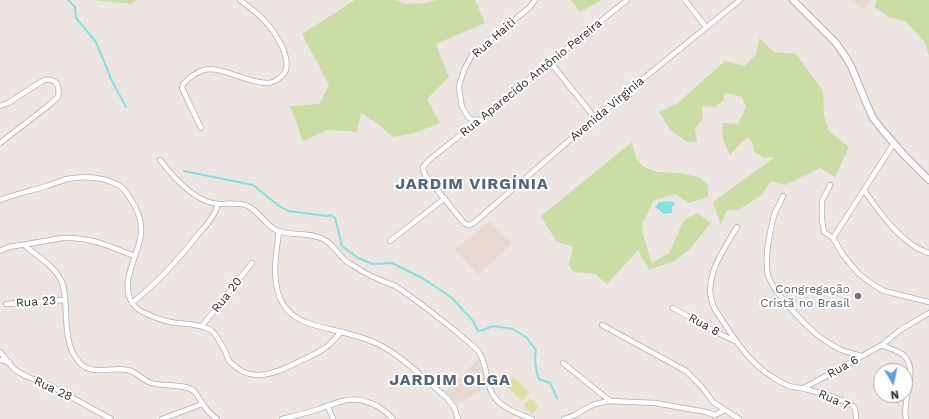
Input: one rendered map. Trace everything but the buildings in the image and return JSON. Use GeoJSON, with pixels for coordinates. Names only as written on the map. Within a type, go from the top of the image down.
{"type":"FeatureCollection","features":[{"type":"Feature","properties":{"kind":"main road"},"geometry":{"type":"LineString","coordinates":[[793,0],[836,43],[850,66],[873,118],[905,156],[929,180]]}},
{"type":"Feature","properties":{"kind":"street"},"geometry":{"type":"LineString","coordinates":[[201,128],[182,88],[182,84],[196,73],[204,69],[211,69],[254,81],[268,83],[273,82],[284,74],[286,68],[286,56],[275,34],[263,20],[240,0]]}},
{"type":"Feature","properties":{"kind":"street","name":"Rua Haiti"},"geometry":{"type":"LineString","coordinates":[[477,122],[469,118],[462,107],[459,88],[465,68],[472,55],[530,7],[536,0]]}},
{"type":"Feature","properties":{"kind":"street","name":"Rua Aparecido Antônio Pereira"},"geometry":{"type":"LineString","coordinates":[[444,199],[425,175],[423,170],[425,164],[627,0]]}},
{"type":"Feature","properties":{"kind":"street"},"geometry":{"type":"LineString","coordinates":[[685,0],[706,27]]}},
{"type":"Feature","properties":{"kind":"street","name":"Avenida Virginia"},"geometry":{"type":"LineString","coordinates":[[444,199],[466,225],[470,225],[476,221],[595,118],[740,0]]}},
{"type":"Feature","properties":{"kind":"street"},"geometry":{"type":"LineString","coordinates":[[550,62],[595,118]]}},
{"type":"Feature","properties":{"kind":"street"},"geometry":{"type":"LineString","coordinates":[[0,106],[8,103],[44,80],[50,79],[56,82],[59,88],[58,97],[0,143]]}},
{"type":"Feature","properties":{"kind":"street"},"geometry":{"type":"LineString","coordinates":[[833,238],[894,143]]}},
{"type":"Feature","properties":{"kind":"street"},"geometry":{"type":"LineString","coordinates":[[160,160],[176,179],[204,201],[218,204],[236,203],[250,207],[271,227],[279,232],[322,238],[328,242],[347,262],[376,278],[396,286],[427,308],[478,351],[482,358],[487,378],[495,398],[501,404],[532,419]]}},
{"type":"Feature","properties":{"kind":"street"},"geometry":{"type":"LineString","coordinates":[[0,200],[63,180],[78,178],[105,180],[121,186],[133,202],[140,216],[141,223],[140,240],[130,269],[128,281],[129,294],[132,303],[139,310],[154,317],[169,322],[202,326],[212,331],[225,351],[229,361],[239,370],[256,375],[286,368],[318,353],[333,341],[341,332]]}},
{"type":"Feature","properties":{"kind":"street"},"geometry":{"type":"LineString","coordinates":[[830,185],[822,201],[822,220],[824,232],[833,238],[843,255],[858,273],[884,291],[929,302]]}},
{"type":"Feature","properties":{"kind":"street"},"geometry":{"type":"LineString","coordinates":[[864,190],[875,206],[901,236],[914,246],[929,253]]}},
{"type":"Feature","properties":{"kind":"street"},"geometry":{"type":"LineString","coordinates":[[783,196],[775,213],[767,250],[768,277],[773,287],[800,319],[820,337],[841,350],[862,356]]}},
{"type":"Feature","properties":{"kind":"street"},"geometry":{"type":"LineString","coordinates":[[390,241],[444,199]]}},
{"type":"Feature","properties":{"kind":"street"},"geometry":{"type":"LineString","coordinates":[[132,303],[153,285],[188,248],[213,217],[218,204]]}},
{"type":"Feature","properties":{"kind":"street"},"geometry":{"type":"LineString","coordinates":[[737,227],[715,267],[710,285],[712,305],[736,342],[767,375],[789,386],[804,388]]}},
{"type":"Feature","properties":{"kind":"street"},"geometry":{"type":"LineString","coordinates":[[279,232],[275,257],[277,288],[281,301],[290,313],[298,320],[308,324],[365,339],[392,352],[447,398],[454,407],[458,419]]}},
{"type":"Feature","properties":{"kind":"street"},"geometry":{"type":"LineString","coordinates":[[0,251],[9,247],[63,238],[80,238],[95,241],[134,256]]}},
{"type":"Feature","properties":{"kind":"street"},"geometry":{"type":"LineString","coordinates":[[24,245],[56,272],[63,284],[68,338],[74,356],[83,365],[99,370],[129,370],[147,382],[153,384],[188,388],[194,391],[202,404],[212,416],[217,419]]}},
{"type":"Feature","properties":{"kind":"street","name":"Rua 20"},"geometry":{"type":"LineString","coordinates":[[202,326],[252,263]]}},
{"type":"Feature","properties":{"kind":"street","name":"Rua 23"},"geometry":{"type":"LineString","coordinates":[[6,304],[65,300]]}},
{"type":"Feature","properties":{"kind":"street","name":"Rua 8"},"geometry":{"type":"LineString","coordinates":[[673,308],[736,342]]}},
{"type":"Feature","properties":{"kind":"street","name":"Rua 6"},"geometry":{"type":"LineString","coordinates":[[804,388],[882,345],[900,330],[929,313]]}},
{"type":"Feature","properties":{"kind":"street"},"geometry":{"type":"LineString","coordinates":[[602,325],[686,372],[702,387],[714,402],[739,419]]}},
{"type":"Feature","properties":{"kind":"street"},"geometry":{"type":"LineString","coordinates":[[882,345],[901,354],[910,364],[911,378],[908,388],[906,419]]}},
{"type":"Feature","properties":{"kind":"street","name":"Rua 28"},"geometry":{"type":"LineString","coordinates":[[0,352],[14,369],[22,374],[49,385],[111,419]]}},
{"type":"Feature","properties":{"kind":"street"},"geometry":{"type":"LineString","coordinates":[[0,360],[9,362]]}},
{"type":"Feature","properties":{"kind":"street"},"geometry":{"type":"LineString","coordinates":[[563,363],[610,401]]}},
{"type":"Feature","properties":{"kind":"street","name":"Rua 7"},"geometry":{"type":"LineString","coordinates":[[804,388],[853,406],[856,419]]}},
{"type":"Feature","properties":{"kind":"street"},"geometry":{"type":"LineString","coordinates":[[282,419],[344,401],[360,400],[369,402],[386,411],[393,419]]}},
{"type":"Feature","properties":{"kind":"street"},"geometry":{"type":"LineString","coordinates":[[564,419],[574,417],[595,404],[610,401],[655,403],[706,412],[714,417],[725,410]]}},
{"type":"Feature","properties":{"kind":"street"},"geometry":{"type":"LineString","coordinates":[[162,419],[202,404]]}},
{"type":"Feature","properties":{"kind":"street"},"geometry":{"type":"LineString","coordinates":[[328,406],[333,419]]}},
{"type":"Feature","properties":{"kind":"shaded area"},"geometry":{"type":"Polygon","coordinates":[[[852,0],[871,0],[864,9],[852,0]]]}},
{"type":"Feature","properties":{"kind":"shaded area"},"geometry":{"type":"Polygon","coordinates":[[[490,221],[512,243],[478,275],[455,249],[490,221]]]}},
{"type":"Feature","properties":{"kind":"shaded area"},"geometry":{"type":"Polygon","coordinates":[[[478,359],[486,387],[458,404],[446,392],[478,359]]]}},
{"type":"Feature","properties":{"kind":"green space"},"geometry":{"type":"Polygon","coordinates":[[[93,0],[137,0],[131,4],[93,0]]]}},
{"type":"Feature","properties":{"kind":"green space"},"geometry":{"type":"Polygon","coordinates":[[[355,0],[396,0],[405,4],[426,3],[437,0],[475,0],[485,23],[436,44],[449,77],[427,99],[440,123],[414,133],[393,137],[378,124],[361,113],[357,132],[327,130],[303,141],[290,106],[319,104],[329,85],[302,34],[355,0]]]}},
{"type":"Feature","properties":{"kind":"green space"},"geometry":{"type":"Polygon","coordinates":[[[571,0],[602,0],[580,12],[571,0]]]}},
{"type":"Feature","properties":{"kind":"green space"},"geometry":{"type":"Polygon","coordinates":[[[877,0],[929,0],[929,56],[924,41],[905,21],[891,18],[874,7],[877,0]]]}},
{"type":"Feature","properties":{"kind":"green space"},"geometry":{"type":"Polygon","coordinates":[[[759,38],[774,52],[796,54],[823,91],[824,115],[829,131],[849,147],[835,177],[820,168],[785,185],[771,181],[762,195],[738,210],[727,210],[721,225],[713,202],[775,157],[765,158],[754,152],[753,144],[748,137],[730,155],[722,132],[723,123],[738,124],[746,107],[742,97],[725,93],[723,101],[715,107],[702,106],[703,119],[695,129],[697,142],[688,142],[671,131],[659,112],[678,103],[725,61],[745,66],[756,54],[759,38]]]}},
{"type":"Feature","properties":{"kind":"green space"},"geometry":{"type":"Polygon","coordinates":[[[632,142],[636,158],[642,166],[657,172],[681,173],[701,178],[708,185],[708,197],[689,203],[675,194],[653,201],[643,222],[642,232],[652,263],[669,253],[684,220],[697,213],[711,223],[689,250],[674,261],[649,270],[638,250],[607,284],[595,274],[574,272],[569,265],[573,247],[556,241],[541,216],[632,142]]]}},
{"type":"Feature","properties":{"kind":"green space"},"geometry":{"type":"Polygon","coordinates":[[[513,377],[530,393],[522,401],[505,385],[513,377]]]}},
{"type":"Feature","properties":{"kind":"green space"},"geometry":{"type":"Polygon","coordinates":[[[530,398],[539,407],[532,414],[523,405],[530,398]]]}},
{"type":"Feature","properties":{"kind":"water"},"geometry":{"type":"Polygon","coordinates":[[[673,201],[675,204],[672,207],[672,213],[664,214],[655,207],[659,202],[673,201]]]}},
{"type":"Feature","properties":{"kind":"waterway"},"geometry":{"type":"LineString","coordinates":[[68,0],[75,7],[76,18],[96,42],[112,81],[126,107]]}},
{"type":"Feature","properties":{"kind":"waterway"},"geometry":{"type":"LineString","coordinates":[[184,171],[253,185],[279,206],[288,211],[327,216],[331,215],[335,218],[342,246],[358,258],[373,264],[392,263],[424,279],[452,298],[473,321],[478,331],[493,326],[513,329],[527,338],[536,350],[535,365],[539,379],[550,383],[557,398]]}},
{"type":"Feature","properties":{"kind":"place","name":"Congregação Cristã no Brasil"},"geometry":{"type":"Point","coordinates":[858,296]}},
{"type":"Feature","properties":{"kind":"district","name":"JARDIM VIRGÍNIA"},"geometry":{"type":"Point","coordinates":[472,184]}},
{"type":"Feature","properties":{"kind":"district","name":"JARDIM OLGA"},"geometry":{"type":"Point","coordinates":[450,380]}}]}
